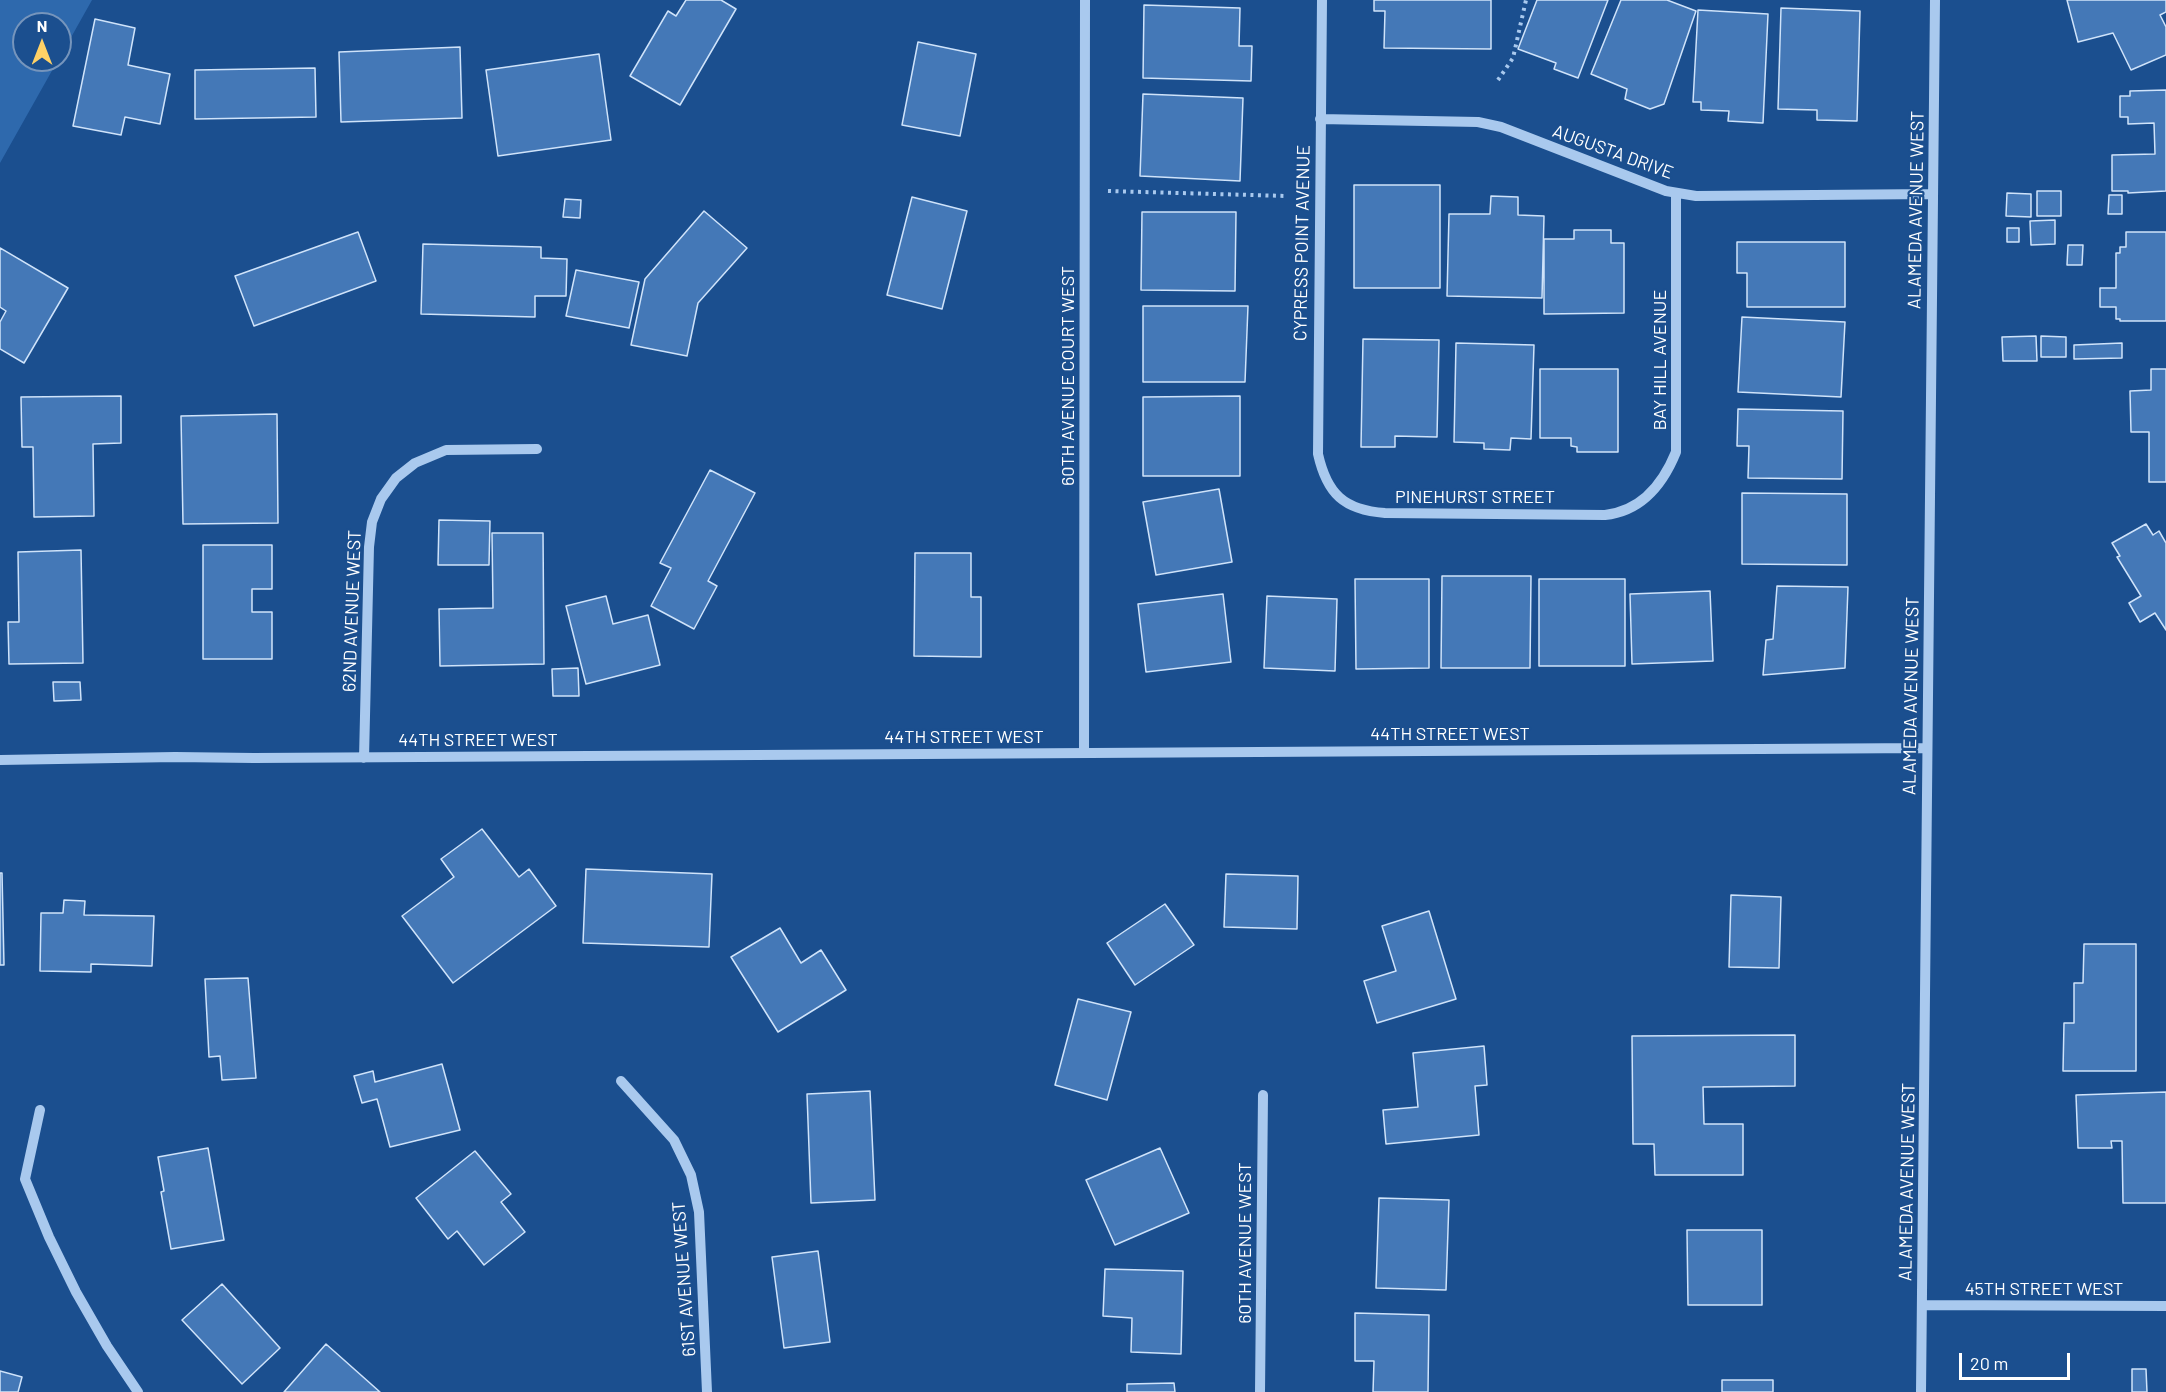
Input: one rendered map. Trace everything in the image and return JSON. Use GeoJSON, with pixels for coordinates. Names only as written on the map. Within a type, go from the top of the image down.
{"type":"FeatureCollection","features":[{"type":"Feature","properties":{"kind":"street","name":"60TH AVENUE COURT WEST"},"geometry":{"type":"LineString","coordinates":[[1084,753],[1085,0]]}},
{"type":"Feature","properties":{"kind":"street","name":"CYPRESS POINT AVENUE"},"geometry":{"type":"LineString","coordinates":[[1322,0],[1317,434],[1322,470],[1328,484]]}},
{"type":"Feature","properties":{"kind":"street","name":"ALAMEDA AVENUE WEST"},"geometry":{"type":"LineString","coordinates":[[1921,1392],[1935,0]]}},
{"type":"Feature","properties":{"kind":"street","name":"AUGUSTA DRIVE"},"geometry":{"type":"LineString","coordinates":[[1320,119],[1478,122],[1501,127],[1666,191],[1695,196],[1933,194]]}},
{"type":"Feature","properties":{"kind":"street","name":"BAY HILL AVENUE"},"geometry":{"type":"LineString","coordinates":[[1630,508],[1647,498],[1660,484],[1677,452],[1677,193]]}},
{"type":"Feature","properties":{"kind":"street","name":"62ND AVENUE WEST"},"geometry":{"type":"LineString","coordinates":[[364,758],[369,547],[372,522],[381,499],[396,478],[415,463],[446,450],[537,449]]}},
{"type":"Feature","properties":{"kind":"street","name":"PINEHURST STREET"},"geometry":{"type":"LineString","coordinates":[[1328,484],[1354,508],[1368,512],[1605,515],[1618,514],[1630,508]]}},
{"type":"Feature","properties":{"kind":"street","name":"44TH STREET WEST"},"geometry":{"type":"LineString","coordinates":[[0,760],[175,757],[364,758],[1927,748]]}},
{"type":"Feature","properties":{"kind":"street","name":"61ST AVENUE WEST"},"geometry":{"type":"LineString","coordinates":[[621,1081],[674,1140],[691,1175],[699,1212],[706,1392]]}},
{"type":"Feature","properties":{"kind":"street","name":"60TH AVENUE WEST"},"geometry":{"type":"LineString","coordinates":[[1260,1392],[1263,1095]]}},
{"type":"Feature","properties":{"kind":"street"},"geometry":{"type":"LineString","coordinates":[[40,1110],[25,1179],[49,1237],[76,1292],[107,1346],[138,1392]]}},
{"type":"Feature","properties":{"kind":"street","name":"45TH STREET WEST"},"geometry":{"type":"LineString","coordinates":[[1922,1305],[2166,1306]]}},
{"type":"Feature","properties":{"kind":"path"},"geometry":{"type":"LineString","coordinates":[[1498,80],[1513,58],[1526,0]]}},
{"type":"Feature","properties":{"kind":"path"},"geometry":{"type":"LineString","coordinates":[[1086,191],[1287,196]]}},
{"type":"Feature","properties":{"kind":"shaded area"},"geometry":{"type":"Polygon","coordinates":[[[0,0],[92,0],[72,36],[72,12],[12,12],[12,72],[51,72],[0,163],[0,0]]]}},
{"type":"Feature","properties":{"kind":"building"},"geometry":{"type":"Polygon","coordinates":[[[686,0],[721,0],[736,9],[680,105],[630,76],[668,11],[676,16],[686,0]]]}},
{"type":"Feature","properties":{"kind":"building"},"geometry":{"type":"Polygon","coordinates":[[[1374,0],[1491,0],[1491,49],[1384,48],[1385,11],[1374,11],[1374,0]]]}},
{"type":"Feature","properties":{"kind":"building"},"geometry":{"type":"Polygon","coordinates":[[[1537,0],[1608,0],[1578,78],[1554,69],[1556,63],[1518,49],[1537,0]]]}},
{"type":"Feature","properties":{"kind":"building"},"geometry":{"type":"Polygon","coordinates":[[[1621,0],[1667,0],[1696,11],[1664,104],[1650,109],[1625,99],[1627,89],[1591,74],[1621,0]]]}},
{"type":"Feature","properties":{"kind":"building"},"geometry":{"type":"Polygon","coordinates":[[[2067,0],[2166,0],[2166,12],[2160,15],[2166,27],[2166,55],[2131,70],[2113,33],[2078,42],[2067,0]]]}},
{"type":"Feature","properties":{"kind":"building"},"geometry":{"type":"Polygon","coordinates":[[[1144,5],[1240,8],[1239,46],[1252,46],[1251,81],[1143,78],[1144,5]]]}},
{"type":"Feature","properties":{"kind":"building"},"geometry":{"type":"Polygon","coordinates":[[[1781,8],[1860,11],[1857,121],[1817,120],[1817,110],[1778,109],[1781,8]]]}},
{"type":"Feature","properties":{"kind":"building"},"geometry":{"type":"Polygon","coordinates":[[[1698,10],[1768,14],[1763,123],[1728,121],[1729,111],[1701,110],[1701,102],[1693,102],[1698,10]]]}},
{"type":"Feature","properties":{"kind":"building"},"geometry":{"type":"Polygon","coordinates":[[[95,19],[135,28],[128,65],[170,74],[160,124],[125,117],[121,135],[73,126],[95,19]]]}},
{"type":"Feature","properties":{"kind":"building"},"geometry":{"type":"Polygon","coordinates":[[[918,42],[976,54],[960,136],[902,125],[918,42]]]}},
{"type":"Feature","properties":{"kind":"building"},"geometry":{"type":"Polygon","coordinates":[[[460,47],[462,118],[341,122],[339,52],[460,47]]]}},
{"type":"Feature","properties":{"kind":"building"},"geometry":{"type":"Polygon","coordinates":[[[599,54],[611,140],[498,156],[486,70],[599,54]]]}},
{"type":"Feature","properties":{"kind":"building"},"geometry":{"type":"Polygon","coordinates":[[[315,68],[316,117],[195,119],[195,70],[315,68]]]}},
{"type":"Feature","properties":{"kind":"building"},"geometry":{"type":"Polygon","coordinates":[[[2166,90],[2166,191],[2128,193],[2128,191],[2112,191],[2112,155],[2155,154],[2154,123],[2128,124],[2128,117],[2120,117],[2120,96],[2130,96],[2130,91],[2166,90]]]}},
{"type":"Feature","properties":{"kind":"building"},"geometry":{"type":"Polygon","coordinates":[[[1143,94],[1243,98],[1240,181],[1140,176],[1143,94]]]}},
{"type":"Feature","properties":{"kind":"building"},"geometry":{"type":"Polygon","coordinates":[[[1354,185],[1440,185],[1440,288],[1354,288],[1354,185]]]}},
{"type":"Feature","properties":{"kind":"building"},"geometry":{"type":"Polygon","coordinates":[[[2037,191],[2061,191],[2061,216],[2037,216],[2037,191]]]}},
{"type":"Feature","properties":{"kind":"building"},"geometry":{"type":"Polygon","coordinates":[[[2007,193],[2031,194],[2031,217],[2006,216],[2007,193]]]}},
{"type":"Feature","properties":{"kind":"building"},"geometry":{"type":"Polygon","coordinates":[[[2109,195],[2122,195],[2122,214],[2108,214],[2109,195]]]}},
{"type":"Feature","properties":{"kind":"building"},"geometry":{"type":"Polygon","coordinates":[[[1491,196],[1518,197],[1518,215],[1544,216],[1542,298],[1447,296],[1449,214],[1490,214],[1491,196]]]}},
{"type":"Feature","properties":{"kind":"building"},"geometry":{"type":"Polygon","coordinates":[[[912,197],[967,211],[942,309],[887,295],[912,197]]]}},
{"type":"Feature","properties":{"kind":"building"},"geometry":{"type":"Polygon","coordinates":[[[565,199],[581,200],[580,218],[563,217],[565,199]]]}},
{"type":"Feature","properties":{"kind":"building"},"geometry":{"type":"Polygon","coordinates":[[[704,211],[747,248],[698,303],[687,356],[631,345],[645,279],[704,211]]]}},
{"type":"Feature","properties":{"kind":"building"},"geometry":{"type":"Polygon","coordinates":[[[1142,212],[1236,212],[1235,291],[1141,290],[1142,212]]]}},
{"type":"Feature","properties":{"kind":"building"},"geometry":{"type":"Polygon","coordinates":[[[2055,220],[2055,244],[2031,245],[2030,221],[2055,220]]]}},
{"type":"Feature","properties":{"kind":"building"},"geometry":{"type":"Polygon","coordinates":[[[2007,228],[2019,228],[2019,242],[2007,242],[2007,228]]]}},
{"type":"Feature","properties":{"kind":"building"},"geometry":{"type":"Polygon","coordinates":[[[1574,230],[1611,230],[1611,243],[1624,243],[1624,313],[1544,314],[1544,239],[1574,239],[1574,230]]]}},
{"type":"Feature","properties":{"kind":"building"},"geometry":{"type":"Polygon","coordinates":[[[358,232],[376,281],[254,326],[235,276],[358,232]]]}},
{"type":"Feature","properties":{"kind":"building"},"geometry":{"type":"Polygon","coordinates":[[[2126,232],[2166,232],[2166,321],[2120,321],[2116,319],[2116,307],[2100,307],[2100,288],[2116,288],[2116,253],[2120,253],[2120,247],[2126,247],[2126,232]]]}},
{"type":"Feature","properties":{"kind":"building"},"geometry":{"type":"Polygon","coordinates":[[[1737,242],[1845,242],[1845,307],[1747,307],[1747,273],[1737,273],[1737,242]]]}},
{"type":"Feature","properties":{"kind":"building"},"geometry":{"type":"Polygon","coordinates":[[[423,244],[541,247],[541,258],[567,259],[566,296],[535,296],[535,317],[421,314],[423,244]]]}},
{"type":"Feature","properties":{"kind":"building"},"geometry":{"type":"Polygon","coordinates":[[[2068,245],[2083,245],[2082,265],[2067,265],[2068,245]]]}},
{"type":"Feature","properties":{"kind":"building"},"geometry":{"type":"Polygon","coordinates":[[[0,248],[68,288],[24,363],[0,349],[0,322],[6,311],[0,307],[0,248]]]}},
{"type":"Feature","properties":{"kind":"building"},"geometry":{"type":"Polygon","coordinates":[[[576,270],[639,282],[629,328],[566,316],[576,270]]]}},
{"type":"Feature","properties":{"kind":"building"},"geometry":{"type":"Polygon","coordinates":[[[1143,306],[1248,306],[1245,382],[1143,382],[1143,306]]]}},
{"type":"Feature","properties":{"kind":"building"},"geometry":{"type":"Polygon","coordinates":[[[1742,317],[1845,322],[1841,397],[1738,392],[1742,317]]]}},
{"type":"Feature","properties":{"kind":"building"},"geometry":{"type":"Polygon","coordinates":[[[2036,336],[2037,361],[2003,361],[2002,337],[2036,336]]]}},
{"type":"Feature","properties":{"kind":"building"},"geometry":{"type":"Polygon","coordinates":[[[2041,336],[2066,337],[2066,357],[2041,357],[2041,336]]]}},
{"type":"Feature","properties":{"kind":"building"},"geometry":{"type":"Polygon","coordinates":[[[1363,339],[1439,340],[1437,437],[1395,436],[1395,447],[1361,447],[1363,339]]]}},
{"type":"Feature","properties":{"kind":"building"},"geometry":{"type":"Polygon","coordinates":[[[1456,343],[1534,345],[1531,439],[1511,438],[1510,450],[1484,449],[1484,443],[1454,442],[1456,343]]]}},
{"type":"Feature","properties":{"kind":"building"},"geometry":{"type":"Polygon","coordinates":[[[2122,343],[2122,358],[2074,359],[2074,345],[2122,343]]]}},
{"type":"Feature","properties":{"kind":"building"},"geometry":{"type":"Polygon","coordinates":[[[1540,369],[1618,369],[1618,452],[1577,452],[1577,447],[1571,446],[1571,438],[1540,438],[1540,369]]]}},
{"type":"Feature","properties":{"kind":"building"},"geometry":{"type":"Polygon","coordinates":[[[2151,369],[2166,369],[2166,482],[2149,482],[2149,432],[2131,432],[2130,391],[2151,390],[2151,369]]]}},
{"type":"Feature","properties":{"kind":"building"},"geometry":{"type":"Polygon","coordinates":[[[121,396],[121,443],[93,444],[94,516],[34,517],[33,447],[22,447],[21,397],[121,396]]]}},
{"type":"Feature","properties":{"kind":"building"},"geometry":{"type":"Polygon","coordinates":[[[1240,396],[1240,476],[1143,476],[1143,397],[1240,396]]]}},
{"type":"Feature","properties":{"kind":"building"},"geometry":{"type":"Polygon","coordinates":[[[1738,409],[1843,411],[1842,479],[1748,478],[1749,446],[1737,446],[1738,409]]]}},
{"type":"Feature","properties":{"kind":"building"},"geometry":{"type":"Polygon","coordinates":[[[277,414],[278,523],[183,524],[181,416],[277,414]]]}},
{"type":"Feature","properties":{"kind":"building"},"geometry":{"type":"Polygon","coordinates":[[[710,470],[755,493],[708,581],[717,586],[694,629],[651,606],[671,568],[660,563],[710,470]]]}},
{"type":"Feature","properties":{"kind":"building"},"geometry":{"type":"Polygon","coordinates":[[[1219,489],[1232,562],[1156,575],[1143,502],[1219,489]]]}},
{"type":"Feature","properties":{"kind":"building"},"geometry":{"type":"Polygon","coordinates":[[[1742,493],[1847,494],[1847,565],[1742,564],[1742,493]]]}},
{"type":"Feature","properties":{"kind":"building"},"geometry":{"type":"Polygon","coordinates":[[[439,520],[490,521],[489,565],[438,565],[439,520]]]}},
{"type":"Feature","properties":{"kind":"building"},"geometry":{"type":"Polygon","coordinates":[[[2146,524],[2153,535],[2159,531],[2166,543],[2166,630],[2155,613],[2140,622],[2129,603],[2141,596],[2117,557],[2120,556],[2112,543],[2146,524]]]}},
{"type":"Feature","properties":{"kind":"building"},"geometry":{"type":"Polygon","coordinates":[[[492,533],[543,533],[544,664],[440,666],[439,609],[493,608],[492,533]]]}},
{"type":"Feature","properties":{"kind":"building"},"geometry":{"type":"Polygon","coordinates":[[[203,545],[272,545],[272,589],[252,589],[252,612],[272,612],[272,659],[203,659],[203,545]]]}},
{"type":"Feature","properties":{"kind":"building"},"geometry":{"type":"Polygon","coordinates":[[[81,550],[83,663],[9,664],[8,622],[19,622],[18,552],[81,550]]]}},
{"type":"Feature","properties":{"kind":"building"},"geometry":{"type":"Polygon","coordinates":[[[915,553],[971,553],[971,597],[981,597],[981,657],[914,656],[915,553]]]}},
{"type":"Feature","properties":{"kind":"building"},"geometry":{"type":"Polygon","coordinates":[[[1442,576],[1531,576],[1530,668],[1441,668],[1442,576]]]}},
{"type":"Feature","properties":{"kind":"building"},"geometry":{"type":"Polygon","coordinates":[[[1355,579],[1429,579],[1429,668],[1356,669],[1355,579]]]}},
{"type":"Feature","properties":{"kind":"building"},"geometry":{"type":"Polygon","coordinates":[[[1539,579],[1625,579],[1625,666],[1539,666],[1539,579]]]}},
{"type":"Feature","properties":{"kind":"building"},"geometry":{"type":"Polygon","coordinates":[[[1777,586],[1848,587],[1845,668],[1763,675],[1766,640],[1773,639],[1777,586]]]}},
{"type":"Feature","properties":{"kind":"building"},"geometry":{"type":"Polygon","coordinates":[[[1710,591],[1713,661],[1632,664],[1630,594],[1710,591]]]}},
{"type":"Feature","properties":{"kind":"building"},"geometry":{"type":"Polygon","coordinates":[[[1223,594],[1231,662],[1146,672],[1138,604],[1223,594]]]}},
{"type":"Feature","properties":{"kind":"building"},"geometry":{"type":"Polygon","coordinates":[[[606,596],[613,624],[648,615],[660,665],[586,684],[566,606],[606,596]]]}},
{"type":"Feature","properties":{"kind":"building"},"geometry":{"type":"Polygon","coordinates":[[[1267,596],[1337,599],[1335,671],[1264,668],[1267,596]]]}},
{"type":"Feature","properties":{"kind":"building"},"geometry":{"type":"Polygon","coordinates":[[[578,668],[579,696],[553,696],[552,669],[578,668]]]}},
{"type":"Feature","properties":{"kind":"building"},"geometry":{"type":"Polygon","coordinates":[[[53,682],[80,682],[81,700],[54,701],[53,682]]]}},
{"type":"Feature","properties":{"kind":"building"},"geometry":{"type":"Polygon","coordinates":[[[482,829],[519,877],[529,869],[556,906],[453,983],[402,916],[454,877],[441,859],[482,829]]]}},
{"type":"Feature","properties":{"kind":"building"},"geometry":{"type":"Polygon","coordinates":[[[586,869],[712,874],[709,947],[583,943],[586,869]]]}},
{"type":"Feature","properties":{"kind":"building"},"geometry":{"type":"Polygon","coordinates":[[[0,873],[2,873],[4,965],[0,965],[0,873]]]}},
{"type":"Feature","properties":{"kind":"building"},"geometry":{"type":"Polygon","coordinates":[[[1226,874],[1298,876],[1297,929],[1224,927],[1226,874]]]}},
{"type":"Feature","properties":{"kind":"building"},"geometry":{"type":"Polygon","coordinates":[[[1731,895],[1781,897],[1779,968],[1729,967],[1731,895]]]}},
{"type":"Feature","properties":{"kind":"building"},"geometry":{"type":"Polygon","coordinates":[[[64,900],[85,901],[84,915],[154,916],[152,966],[91,964],[91,972],[40,971],[41,913],[63,913],[64,900]]]}},
{"type":"Feature","properties":{"kind":"building"},"geometry":{"type":"Polygon","coordinates":[[[1165,904],[1194,945],[1135,985],[1107,943],[1165,904]]]}},
{"type":"Feature","properties":{"kind":"building"},"geometry":{"type":"Polygon","coordinates":[[[1429,911],[1456,999],[1377,1023],[1364,981],[1396,971],[1382,926],[1429,911]]]}},
{"type":"Feature","properties":{"kind":"building"},"geometry":{"type":"Polygon","coordinates":[[[780,928],[801,963],[821,950],[846,990],[778,1032],[731,957],[780,928]]]}},
{"type":"Feature","properties":{"kind":"building"},"geometry":{"type":"Polygon","coordinates":[[[2084,944],[2136,944],[2136,1071],[2063,1071],[2064,1023],[2074,1023],[2074,983],[2083,983],[2084,944]]]}},
{"type":"Feature","properties":{"kind":"building"},"geometry":{"type":"Polygon","coordinates":[[[248,978],[256,1078],[222,1080],[220,1056],[209,1057],[205,979],[248,978]]]}},
{"type":"Feature","properties":{"kind":"building"},"geometry":{"type":"Polygon","coordinates":[[[1078,999],[1131,1012],[1107,1100],[1055,1085],[1078,999]]]}},
{"type":"Feature","properties":{"kind":"building"},"geometry":{"type":"Polygon","coordinates":[[[1795,1035],[1795,1086],[1703,1087],[1704,1124],[1743,1124],[1743,1175],[1655,1175],[1654,1144],[1633,1144],[1632,1036],[1795,1035]]]}},
{"type":"Feature","properties":{"kind":"building"},"geometry":{"type":"Polygon","coordinates":[[[1484,1046],[1487,1085],[1475,1086],[1479,1135],[1386,1144],[1383,1110],[1418,1107],[1413,1053],[1484,1046]]]}},
{"type":"Feature","properties":{"kind":"building"},"geometry":{"type":"Polygon","coordinates":[[[442,1064],[460,1130],[390,1147],[377,1099],[362,1103],[354,1076],[373,1071],[375,1082],[442,1064]]]}},
{"type":"Feature","properties":{"kind":"building"},"geometry":{"type":"Polygon","coordinates":[[[870,1091],[875,1200],[811,1203],[807,1094],[870,1091]]]}},
{"type":"Feature","properties":{"kind":"building"},"geometry":{"type":"Polygon","coordinates":[[[2166,1092],[2166,1203],[2123,1203],[2122,1141],[2111,1141],[2112,1148],[2078,1148],[2076,1095],[2166,1092]]]}},
{"type":"Feature","properties":{"kind":"building"},"geometry":{"type":"Polygon","coordinates":[[[208,1148],[224,1240],[171,1249],[161,1192],[164,1191],[158,1157],[208,1148]]]}},
{"type":"Feature","properties":{"kind":"building"},"geometry":{"type":"Polygon","coordinates":[[[1160,1148],[1189,1213],[1115,1245],[1086,1180],[1160,1148]]]}},
{"type":"Feature","properties":{"kind":"building"},"geometry":{"type":"Polygon","coordinates":[[[475,1151],[511,1194],[501,1202],[525,1232],[484,1265],[457,1231],[448,1239],[416,1198],[475,1151]]]}},
{"type":"Feature","properties":{"kind":"building"},"geometry":{"type":"Polygon","coordinates":[[[1379,1198],[1449,1200],[1446,1290],[1376,1288],[1379,1198]]]}},
{"type":"Feature","properties":{"kind":"building"},"geometry":{"type":"Polygon","coordinates":[[[1687,1230],[1762,1230],[1762,1305],[1688,1305],[1687,1230]]]}},
{"type":"Feature","properties":{"kind":"building"},"geometry":{"type":"Polygon","coordinates":[[[818,1251],[830,1342],[784,1348],[772,1257],[818,1251]]]}},
{"type":"Feature","properties":{"kind":"building"},"geometry":{"type":"Polygon","coordinates":[[[1105,1269],[1183,1271],[1181,1354],[1131,1352],[1132,1318],[1103,1316],[1105,1269]]]}},
{"type":"Feature","properties":{"kind":"building"},"geometry":{"type":"Polygon","coordinates":[[[222,1284],[280,1348],[242,1384],[182,1320],[222,1284]]]}},
{"type":"Feature","properties":{"kind":"building"},"geometry":{"type":"Polygon","coordinates":[[[1355,1313],[1429,1315],[1428,1392],[1373,1392],[1374,1361],[1355,1361],[1355,1313]]]}},
{"type":"Feature","properties":{"kind":"building"},"geometry":{"type":"Polygon","coordinates":[[[326,1344],[380,1392],[284,1392],[326,1344]]]}},
{"type":"Feature","properties":{"kind":"building"},"geometry":{"type":"Polygon","coordinates":[[[2132,1369],[2146,1369],[2147,1392],[2132,1392],[2132,1369]]]}},
{"type":"Feature","properties":{"kind":"building"},"geometry":{"type":"Polygon","coordinates":[[[0,1371],[22,1377],[18,1392],[0,1392],[0,1371]]]}},
{"type":"Feature","properties":{"kind":"building"},"geometry":{"type":"Polygon","coordinates":[[[1722,1380],[1773,1380],[1773,1392],[1722,1392],[1722,1380]]]}},
{"type":"Feature","properties":{"kind":"building"},"geometry":{"type":"Polygon","coordinates":[[[1174,1383],[1175,1392],[1127,1392],[1127,1384],[1174,1383]]]}}]}
